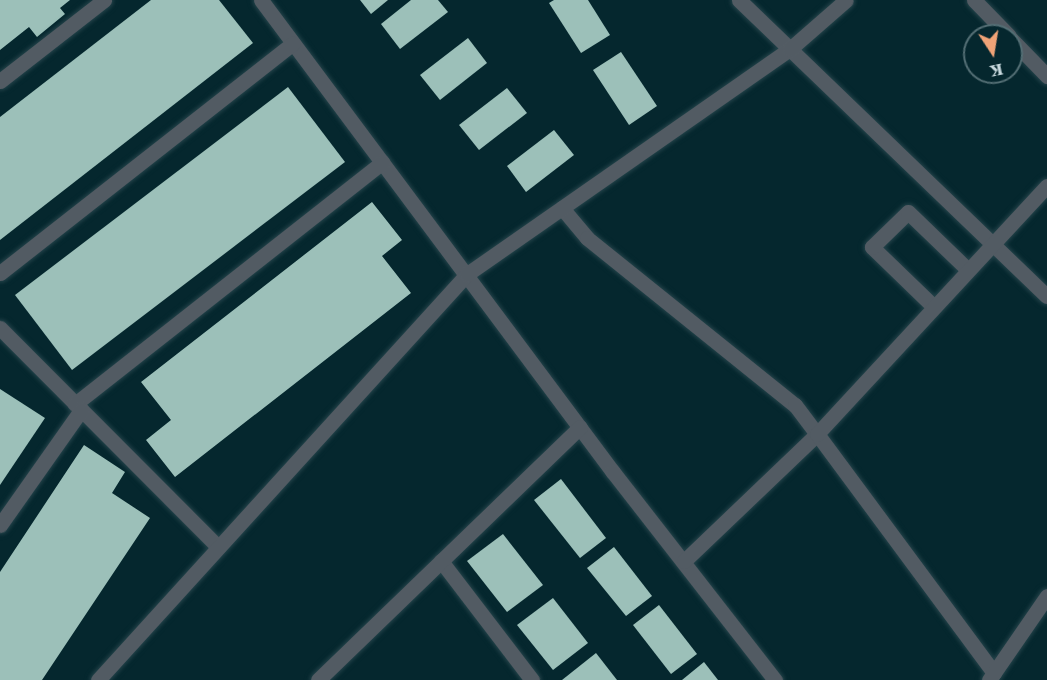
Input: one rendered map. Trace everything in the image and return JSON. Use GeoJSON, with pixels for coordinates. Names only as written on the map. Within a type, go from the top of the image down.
{"type":"FeatureCollection","features":[{"type":"Feature","properties":{"kind":"street"},"geometry":{"type":"LineString","coordinates":[[0,81],[104,0]]}},
{"type":"Feature","properties":{"kind":"street"},"geometry":{"type":"LineString","coordinates":[[261,0],[580,428],[775,680]]}},
{"type":"Feature","properties":{"kind":"street"},"geometry":{"type":"LineString","coordinates":[[739,0],[995,243],[1047,296]]}},
{"type":"Feature","properties":{"kind":"street"},"geometry":{"type":"LineString","coordinates":[[100,679],[467,274],[790,49],[846,0]]}},
{"type":"Feature","properties":{"kind":"street"},"geometry":{"type":"LineString","coordinates":[[974,0],[997,24]]}},
{"type":"Feature","properties":{"kind":"street"},"geometry":{"type":"LineString","coordinates":[[0,273],[293,43]]}},
{"type":"Feature","properties":{"kind":"street"},"geometry":{"type":"LineString","coordinates":[[1023,51],[1047,76]]}},
{"type":"Feature","properties":{"kind":"street"},"geometry":{"type":"LineString","coordinates":[[0,525],[78,407],[382,162]]}},
{"type":"Feature","properties":{"kind":"street"},"geometry":{"type":"LineString","coordinates":[[684,561],[817,434],[933,306],[1047,186]]}},
{"type":"Feature","properties":{"kind":"street"},"geometry":{"type":"LineString","coordinates":[[562,208],[587,238],[795,405],[991,676],[1047,596]]}},
{"type":"Feature","properties":{"kind":"street"},"geometry":{"type":"LineString","coordinates":[[933,306],[872,247],[908,212],[968,270]]}},
{"type":"Feature","properties":{"kind":"street"},"geometry":{"type":"LineString","coordinates":[[0,328],[218,547]]}},
{"type":"Feature","properties":{"kind":"street"},"geometry":{"type":"LineString","coordinates":[[318,680],[580,428]]}},
{"type":"Feature","properties":{"kind":"street"},"geometry":{"type":"LineString","coordinates":[[441,561],[532,680]]}},
{"type":"Feature","properties":{"kind":"building"},"geometry":{"type":"Polygon","coordinates":[[[0,0],[70,0],[60,8],[65,14],[37,37],[29,27],[0,50],[0,0]]]}},
{"type":"Feature","properties":{"kind":"building"},"geometry":{"type":"Polygon","coordinates":[[[151,0],[219,0],[253,43],[0,240],[0,117],[151,0]]]}},
{"type":"Feature","properties":{"kind":"building"},"geometry":{"type":"Polygon","coordinates":[[[360,0],[388,0],[371,14],[360,0]]]}},
{"type":"Feature","properties":{"kind":"building"},"geometry":{"type":"Polygon","coordinates":[[[411,0],[438,0],[448,12],[400,49],[381,24],[411,0]]]}},
{"type":"Feature","properties":{"kind":"building"},"geometry":{"type":"Polygon","coordinates":[[[554,0],[588,0],[610,35],[581,53],[549,3],[554,0]]]}},
{"type":"Feature","properties":{"kind":"building"},"geometry":{"type":"Polygon","coordinates":[[[468,38],[487,63],[440,100],[420,75],[468,38]]]}},
{"type":"Feature","properties":{"kind":"building"},"geometry":{"type":"Polygon","coordinates":[[[621,52],[657,106],[629,125],[593,70],[621,52]]]}},
{"type":"Feature","properties":{"kind":"building"},"geometry":{"type":"Polygon","coordinates":[[[288,87],[345,162],[72,370],[15,295],[288,87]]]}},
{"type":"Feature","properties":{"kind":"building"},"geometry":{"type":"Polygon","coordinates":[[[507,88],[527,113],[479,150],[459,125],[507,88]]]}},
{"type":"Feature","properties":{"kind":"building"},"geometry":{"type":"Polygon","coordinates":[[[554,130],[574,155],[526,192],[507,166],[554,130]]]}},
{"type":"Feature","properties":{"kind":"building"},"geometry":{"type":"Polygon","coordinates":[[[372,202],[402,240],[382,256],[411,293],[175,477],[146,440],[171,420],[141,382],[372,202]]]}},
{"type":"Feature","properties":{"kind":"building"},"geometry":{"type":"Polygon","coordinates":[[[0,389],[45,418],[0,485],[0,389]]]}},
{"type":"Feature","properties":{"kind":"building"},"geometry":{"type":"Polygon","coordinates":[[[84,445],[125,472],[112,493],[150,518],[42,680],[0,680],[0,572],[84,445]]]}},
{"type":"Feature","properties":{"kind":"building"},"geometry":{"type":"Polygon","coordinates":[[[561,479],[606,538],[580,558],[534,500],[561,479]]]}},
{"type":"Feature","properties":{"kind":"building"},"geometry":{"type":"Polygon","coordinates":[[[503,534],[543,585],[507,612],[467,561],[503,534]]]}},
{"type":"Feature","properties":{"kind":"building"},"geometry":{"type":"Polygon","coordinates":[[[614,547],[652,596],[626,616],[587,568],[614,547]]]}},
{"type":"Feature","properties":{"kind":"building"},"geometry":{"type":"Polygon","coordinates":[[[553,598],[588,643],[553,670],[517,625],[553,598]]]}},
{"type":"Feature","properties":{"kind":"building"},"geometry":{"type":"Polygon","coordinates":[[[659,605],[697,654],[671,674],[633,625],[659,605]]]}},
{"type":"Feature","properties":{"kind":"building"},"geometry":{"type":"Polygon","coordinates":[[[596,653],[617,680],[562,680],[596,653]]]}},
{"type":"Feature","properties":{"kind":"building"},"geometry":{"type":"Polygon","coordinates":[[[704,662],[718,680],[682,680],[704,662]]]}}]}
